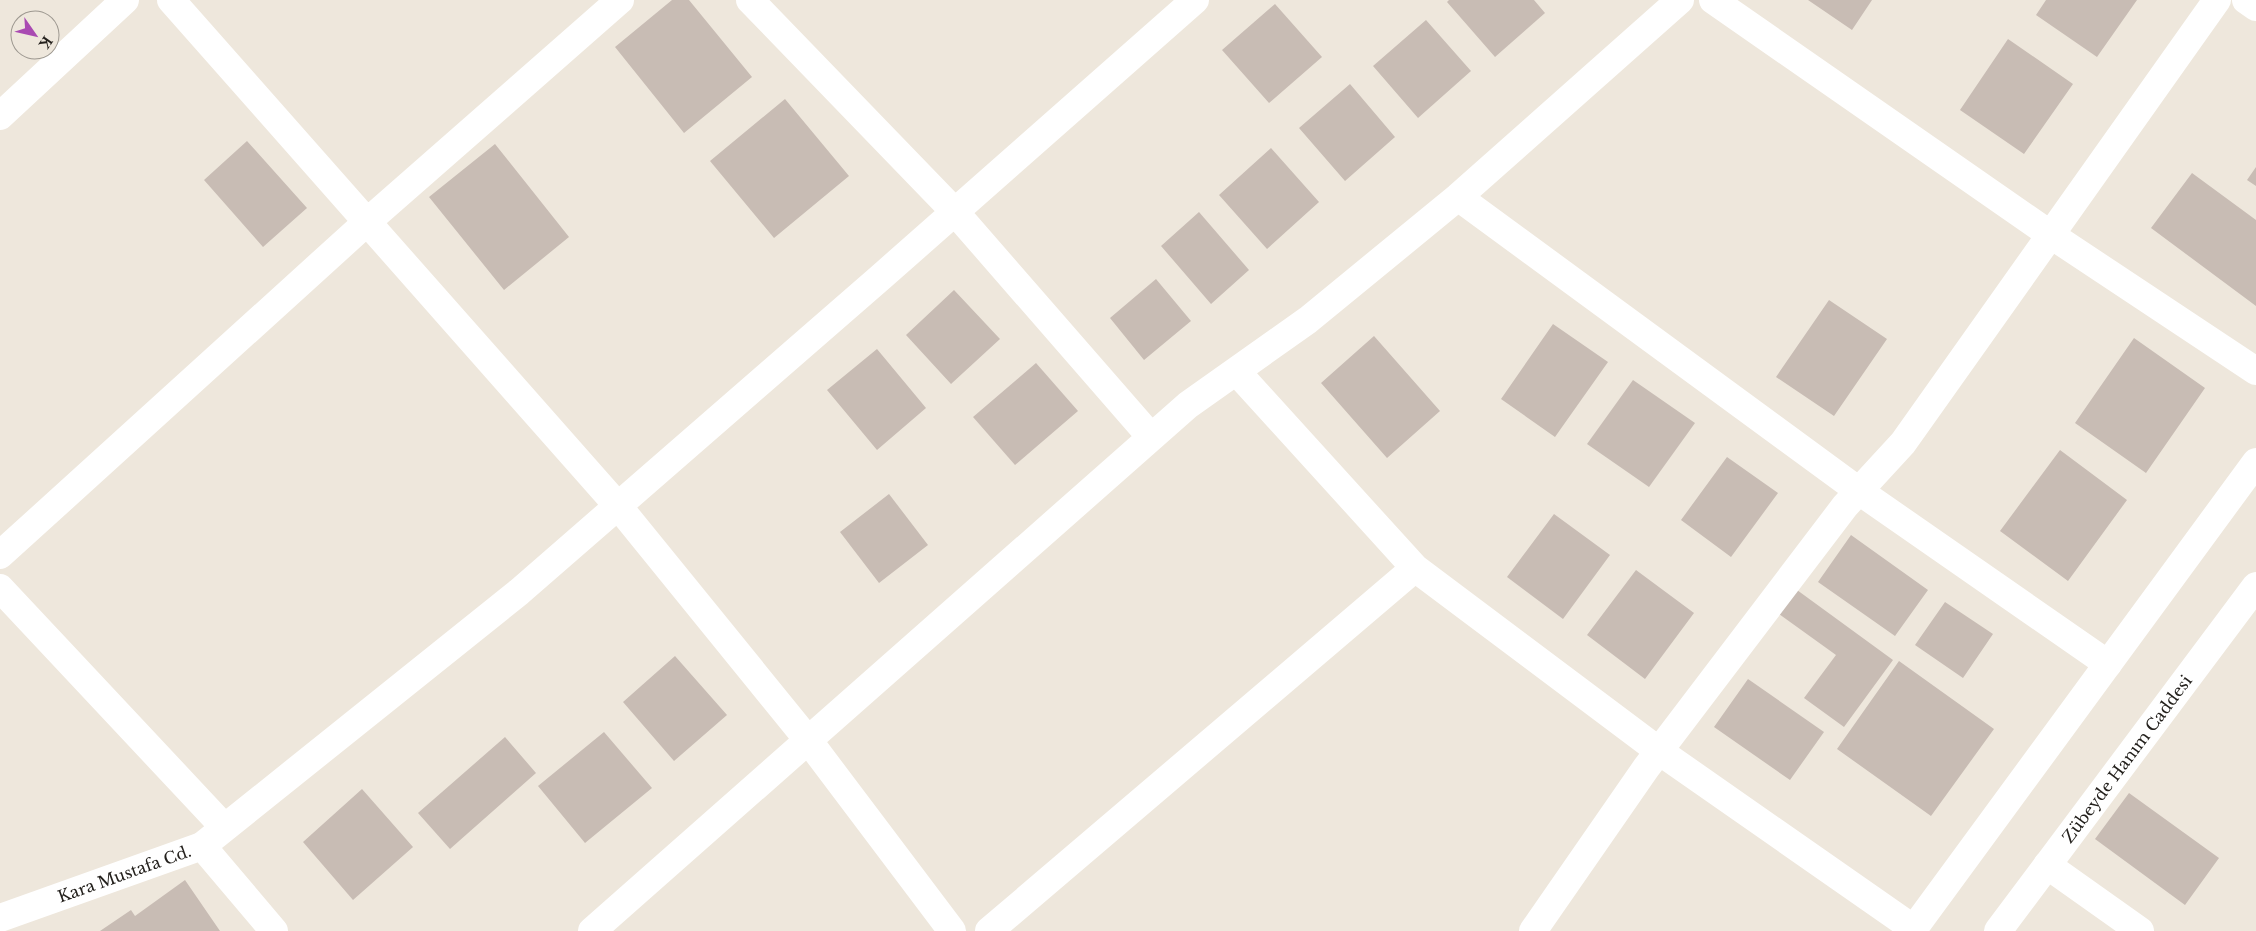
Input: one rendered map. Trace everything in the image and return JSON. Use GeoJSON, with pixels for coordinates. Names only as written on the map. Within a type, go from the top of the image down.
{"type":"FeatureCollection","features":[{"type":"Feature","properties":{"kind":"street"},"geometry":{"type":"LineString","coordinates":[[0,116],[125,0]]}},
{"type":"Feature","properties":{"kind":"street"},"geometry":{"type":"LineString","coordinates":[[172,0],[618,506],[808,740],[952,931]]}},
{"type":"Feature","properties":{"kind":"street"},"geometry":{"type":"LineString","coordinates":[[0,555],[367,222],[620,0]]}},
{"type":"Feature","properties":{"kind":"street"},"geometry":{"type":"LineString","coordinates":[[750,0],[955,212],[1151,437]]}},
{"type":"Feature","properties":{"kind":"street"},"geometry":{"type":"LineString","coordinates":[[202,846],[519,592],[1195,0]]}},
{"type":"Feature","properties":{"kind":"street"},"geometry":{"type":"LineString","coordinates":[[592,931],[1188,405],[1308,320],[1458,197],[1680,0]]}},
{"type":"Feature","properties":{"kind":"street"},"geometry":{"type":"LineString","coordinates":[[1713,0],[2051,235],[2256,371]]}},
{"type":"Feature","properties":{"kind":"street"},"geometry":{"type":"LineString","coordinates":[[1533,931],[1659,751],[1845,506],[1903,443],[2217,0]]}},
{"type":"Feature","properties":{"kind":"street"},"geometry":{"type":"LineString","coordinates":[[2246,0],[2256,7]]}},
{"type":"Feature","properties":{"kind":"street"},"geometry":{"type":"LineString","coordinates":[[1458,197],[1859,491],[2108,664]]}},
{"type":"Feature","properties":{"kind":"street"},"geometry":{"type":"LineString","coordinates":[[1236,371],[1415,568],[1659,751],[1913,930],[2256,462]]}},
{"type":"Feature","properties":{"kind":"street"},"geometry":{"type":"LineString","coordinates":[[989,931],[1415,568]]}},
{"type":"Feature","properties":{"kind":"street","name":"Zübeyde Hanım Caddesi"},"geometry":{"type":"LineString","coordinates":[[1998,931],[2256,586]]}},
{"type":"Feature","properties":{"kind":"street"},"geometry":{"type":"LineString","coordinates":[[0,588],[224,828]]}},
{"type":"Feature","properties":{"kind":"street","name":"Kara Mustafa Cd."},"geometry":{"type":"LineString","coordinates":[[0,918],[202,846],[274,931]]}},
{"type":"Feature","properties":{"kind":"street"},"geometry":{"type":"LineString","coordinates":[[2047,865],[2140,931]]}},
{"type":"Feature","properties":{"kind":"building"},"geometry":{"type":"Polygon","coordinates":[[[672,0],[689,0],[752,77],[684,133],[615,47],[672,0]]]}},
{"type":"Feature","properties":{"kind":"building"},"geometry":{"type":"Polygon","coordinates":[[[1449,0],[1534,0],[1545,13],[1495,57],[1447,2],[1449,0]]]}},
{"type":"Feature","properties":{"kind":"building"},"geometry":{"type":"Polygon","coordinates":[[[1808,0],[1872,0],[1852,30],[1808,0]]]}},
{"type":"Feature","properties":{"kind":"building"},"geometry":{"type":"Polygon","coordinates":[[[2046,0],[2137,0],[2097,57],[2036,15],[2046,0]]]}},
{"type":"Feature","properties":{"kind":"building"},"geometry":{"type":"Polygon","coordinates":[[[1275,4],[1322,57],[1269,103],[1222,50],[1275,4]]]}},
{"type":"Feature","properties":{"kind":"building"},"geometry":{"type":"Polygon","coordinates":[[[1426,20],[1471,71],[1418,118],[1373,66],[1426,20]]]}},
{"type":"Feature","properties":{"kind":"building"},"geometry":{"type":"Polygon","coordinates":[[[2008,39],[2073,84],[2024,154],[1960,110],[2008,39]]]}},
{"type":"Feature","properties":{"kind":"building"},"geometry":{"type":"Polygon","coordinates":[[[1350,84],[1395,137],[1345,181],[1299,128],[1350,84]]]}},
{"type":"Feature","properties":{"kind":"building"},"geometry":{"type":"Polygon","coordinates":[[[785,99],[849,176],[774,238],[710,161],[785,99]]]}},
{"type":"Feature","properties":{"kind":"building"},"geometry":{"type":"Polygon","coordinates":[[[247,141],[307,208],[263,247],[204,180],[247,141]]]}},
{"type":"Feature","properties":{"kind":"building"},"geometry":{"type":"Polygon","coordinates":[[[495,144],[569,237],[504,290],[429,197],[495,144]]]}},
{"type":"Feature","properties":{"kind":"building"},"geometry":{"type":"Polygon","coordinates":[[[1271,148],[1319,202],[1267,249],[1219,195],[1271,148]]]}},
{"type":"Feature","properties":{"kind":"building"},"geometry":{"type":"Polygon","coordinates":[[[2256,167],[2256,186],[2247,180],[2256,167]]]}},
{"type":"Feature","properties":{"kind":"building"},"geometry":{"type":"Polygon","coordinates":[[[2192,173],[2256,220],[2256,306],[2151,228],[2192,173]]]}},
{"type":"Feature","properties":{"kind":"building"},"geometry":{"type":"Polygon","coordinates":[[[1199,212],[1249,270],[1211,304],[1161,246],[1199,212]]]}},
{"type":"Feature","properties":{"kind":"building"},"geometry":{"type":"Polygon","coordinates":[[[1156,279],[1191,321],[1144,360],[1110,318],[1156,279]]]}},
{"type":"Feature","properties":{"kind":"building"},"geometry":{"type":"Polygon","coordinates":[[[954,290],[1000,339],[951,384],[906,335],[954,290]]]}},
{"type":"Feature","properties":{"kind":"building"},"geometry":{"type":"Polygon","coordinates":[[[1829,300],[1887,339],[1834,416],[1776,377],[1829,300]]]}},
{"type":"Feature","properties":{"kind":"building"},"geometry":{"type":"Polygon","coordinates":[[[1553,324],[1608,362],[1555,437],[1501,399],[1553,324]]]}},
{"type":"Feature","properties":{"kind":"building"},"geometry":{"type":"Polygon","coordinates":[[[1374,336],[1440,411],[1387,458],[1321,383],[1374,336]]]}},
{"type":"Feature","properties":{"kind":"building"},"geometry":{"type":"Polygon","coordinates":[[[2134,338],[2205,388],[2146,473],[2075,423],[2134,338]]]}},
{"type":"Feature","properties":{"kind":"building"},"geometry":{"type":"Polygon","coordinates":[[[877,349],[926,408],[877,450],[827,390],[877,349]]]}},
{"type":"Feature","properties":{"kind":"building"},"geometry":{"type":"Polygon","coordinates":[[[1036,363],[1078,411],[1015,465],[973,417],[1036,363]]]}},
{"type":"Feature","properties":{"kind":"building"},"geometry":{"type":"Polygon","coordinates":[[[1633,380],[1695,423],[1649,487],[1587,444],[1633,380]]]}},
{"type":"Feature","properties":{"kind":"building"},"geometry":{"type":"Polygon","coordinates":[[[2060,450],[2127,500],[2068,581],[2000,531],[2060,450]]]}},
{"type":"Feature","properties":{"kind":"building"},"geometry":{"type":"Polygon","coordinates":[[[1727,457],[1778,493],[1731,557],[1681,520],[1727,457]]]}},
{"type":"Feature","properties":{"kind":"building"},"geometry":{"type":"Polygon","coordinates":[[[889,494],[928,545],[879,583],[840,532],[889,494]]]}},
{"type":"Feature","properties":{"kind":"building"},"geometry":{"type":"Polygon","coordinates":[[[1554,514],[1610,555],[1563,619],[1507,577],[1554,514]]]}},
{"type":"Feature","properties":{"kind":"building"},"geometry":{"type":"Polygon","coordinates":[[[1851,535],[1928,590],[1895,636],[1818,582],[1851,535]]]}},
{"type":"Feature","properties":{"kind":"building"},"geometry":{"type":"Polygon","coordinates":[[[1636,570],[1694,613],[1645,679],[1587,635],[1636,570]]]}},
{"type":"Feature","properties":{"kind":"building"},"geometry":{"type":"Polygon","coordinates":[[[1797,590],[1893,660],[1844,727],[1804,698],[1836,655],[1779,614],[1797,590]]]}},
{"type":"Feature","properties":{"kind":"building"},"geometry":{"type":"Polygon","coordinates":[[[1945,602],[1993,634],[1963,678],[1915,645],[1945,602]]]}},
{"type":"Feature","properties":{"kind":"building"},"geometry":{"type":"Polygon","coordinates":[[[675,656],[727,715],[674,761],[623,702],[675,656]]]}},
{"type":"Feature","properties":{"kind":"building"},"geometry":{"type":"Polygon","coordinates":[[[1899,661],[1994,729],[1931,816],[1837,749],[1899,661]]]}},
{"type":"Feature","properties":{"kind":"building"},"geometry":{"type":"Polygon","coordinates":[[[1748,679],[1824,732],[1790,780],[1714,727],[1748,679]]]}},
{"type":"Feature","properties":{"kind":"building"},"geometry":{"type":"Polygon","coordinates":[[[604,732],[652,788],[585,843],[538,786],[604,732]]]}},
{"type":"Feature","properties":{"kind":"building"},"geometry":{"type":"Polygon","coordinates":[[[505,737],[536,773],[450,849],[418,813],[505,737]]]}},
{"type":"Feature","properties":{"kind":"building"},"geometry":{"type":"Polygon","coordinates":[[[362,789],[413,847],[353,900],[303,842],[362,789]]]}},
{"type":"Feature","properties":{"kind":"building"},"geometry":{"type":"Polygon","coordinates":[[[2129,793],[2219,858],[2185,905],[2095,839],[2129,793]]]}},
{"type":"Feature","properties":{"kind":"building"},"geometry":{"type":"Polygon","coordinates":[[[185,880],[220,931],[100,931],[131,910],[135,916],[185,880]]]}}]}
